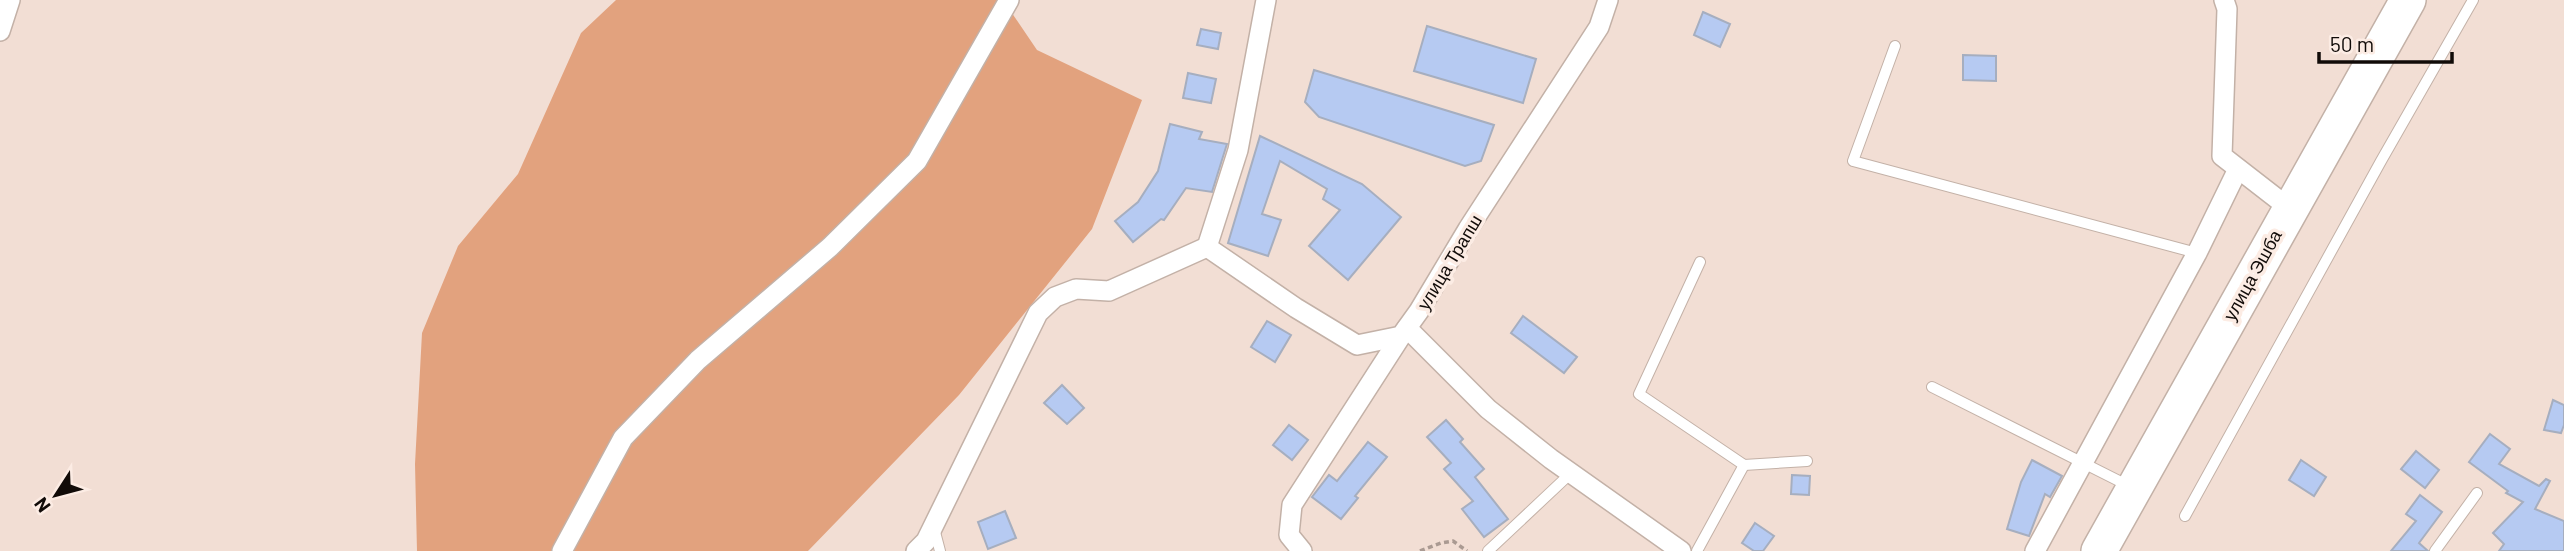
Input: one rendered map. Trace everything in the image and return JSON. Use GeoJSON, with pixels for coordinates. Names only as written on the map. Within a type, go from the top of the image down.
{"type":"FeatureCollection","features":[{"type":"Feature","properties":{"kind":"highway","name":"улица Эшба"},"geometry":{"type":"LineString","coordinates":[[2099,551],[2408,0]]}},
{"type":"Feature","properties":{"kind":"street"},"geometry":{"type":"LineString","coordinates":[[0,31],[10,0]]}},
{"type":"Feature","properties":{"kind":"street"},"geometry":{"type":"LineString","coordinates":[[562,551],[623,438],[698,360],[830,247],[917,160],[1009,0]]}},
{"type":"Feature","properties":{"kind":"street"},"geometry":{"type":"LineString","coordinates":[[916,551],[926,541],[1038,313],[1055,297],[1076,289],[1109,291],[1207,247],[1238,150],[1266,0]]}},
{"type":"Feature","properties":{"kind":"street","name":"улица Трапш"},"geometry":{"type":"LineString","coordinates":[[1608,0],[1599,27],[1404,332],[1488,409],[1571,473],[1682,551]]}},
{"type":"Feature","properties":{"kind":"street"},"geometry":{"type":"LineString","coordinates":[[2224,0],[2227,9],[2222,156],[2289,208]]}},
{"type":"Feature","properties":{"kind":"street"},"geometry":{"type":"LineString","coordinates":[[2035,551],[2197,253],[2238,169]]}},
{"type":"Feature","properties":{"kind":"street"},"geometry":{"type":"LineString","coordinates":[[1207,247],[1296,308],[1357,345],[1404,332]]}},
{"type":"Feature","properties":{"kind":"street"},"geometry":{"type":"LineString","coordinates":[[1302,551],[1289,535],[1292,505],[1404,332]]}},
{"type":"Feature","properties":{"kind":"lane"},"geometry":{"type":"LineString","coordinates":[[2185,516],[2473,0]]}},
{"type":"Feature","properties":{"kind":"lane"},"geometry":{"type":"LineString","coordinates":[[1895,46],[1853,162],[2197,253]]}},
{"type":"Feature","properties":{"kind":"lane"},"geometry":{"type":"LineString","coordinates":[[1700,262],[1639,394],[1744,465],[1807,461]]}},
{"type":"Feature","properties":{"kind":"lane"},"geometry":{"type":"LineString","coordinates":[[1932,387],[2134,489]]}},
{"type":"Feature","properties":{"kind":"lane"},"geometry":{"type":"LineString","coordinates":[[1697,551],[1744,465]]}},
{"type":"Feature","properties":{"kind":"lane"},"geometry":{"type":"LineString","coordinates":[[1488,551],[1571,473]]}},
{"type":"Feature","properties":{"kind":"lane"},"geometry":{"type":"LineString","coordinates":[[2435,551],[2477,494]]}},
{"type":"Feature","properties":{"kind":"lane"},"geometry":{"type":"LineString","coordinates":[[933,526],[940,551]]}},
{"type":"Feature","properties":{"kind":"path"},"geometry":{"type":"LineString","coordinates":[[1420,551],[1441,542],[1453,541],[1467,551]]}},
{"type":"Feature","properties":{"kind":"shaded area"},"geometry":{"type":"Polygon","coordinates":[[[616,0],[1003,0],[1037,50],[1142,100],[1092,229],[959,395],[808,551],[417,551],[415,464],[422,333],[458,246],[518,174],[581,33],[616,0]]]}},
{"type":"Feature","properties":{"kind":"building"},"geometry":{"type":"Polygon","coordinates":[[[1703,12],[1730,24],[1720,47],[1694,35],[1703,12]]]}},
{"type":"Feature","properties":{"kind":"building"},"geometry":{"type":"Polygon","coordinates":[[[1427,26],[1536,59],[1523,103],[1414,71],[1427,26]]]}},
{"type":"Feature","properties":{"kind":"building"},"geometry":{"type":"Polygon","coordinates":[[[1201,29],[1221,33],[1218,49],[1197,45],[1201,29]]]}},
{"type":"Feature","properties":{"kind":"building"},"geometry":{"type":"Polygon","coordinates":[[[1963,55],[1996,56],[1996,81],[1963,80],[1963,55]]]}},
{"type":"Feature","properties":{"kind":"building"},"geometry":{"type":"Polygon","coordinates":[[[1314,70],[1494,125],[1481,161],[1465,166],[1319,117],[1305,102],[1314,70]]]}},
{"type":"Feature","properties":{"kind":"building"},"geometry":{"type":"Polygon","coordinates":[[[1188,73],[1216,79],[1211,103],[1183,98],[1188,73]]]}},
{"type":"Feature","properties":{"kind":"building"},"geometry":{"type":"Polygon","coordinates":[[[1170,124],[1202,132],[1199,139],[1227,144],[1212,192],[1186,188],[1164,220],[1161,219],[1133,242],[1115,221],[1138,202],[1158,171],[1170,124]]]}},
{"type":"Feature","properties":{"kind":"building"},"geometry":{"type":"Polygon","coordinates":[[[1260,136],[1362,184],[1401,217],[1348,280],[1309,246],[1340,210],[1323,199],[1327,189],[1280,161],[1262,214],[1281,220],[1268,256],[1228,243],[1260,136]]]}},
{"type":"Feature","properties":{"kind":"building"},"geometry":{"type":"Polygon","coordinates":[[[1523,316],[1577,357],[1564,373],[1511,333],[1523,316]]]}},
{"type":"Feature","properties":{"kind":"building"},"geometry":{"type":"Polygon","coordinates":[[[1267,321],[1291,335],[1275,362],[1251,347],[1267,321]]]}},
{"type":"Feature","properties":{"kind":"building"},"geometry":{"type":"Polygon","coordinates":[[[1062,385],[1084,408],[1067,424],[1044,403],[1062,385]]]}},
{"type":"Feature","properties":{"kind":"building"},"geometry":{"type":"Polygon","coordinates":[[[2553,400],[2564,405],[2564,425],[2561,433],[2544,430],[2553,400]]]}},
{"type":"Feature","properties":{"kind":"building"},"geometry":{"type":"Polygon","coordinates":[[[1446,420],[1463,439],[1460,442],[1484,469],[1475,477],[1508,519],[1484,537],[1462,509],[1473,501],[1444,469],[1451,463],[1427,437],[1446,420]]]}},
{"type":"Feature","properties":{"kind":"building"},"geometry":{"type":"Polygon","coordinates":[[[1289,425],[1308,440],[1292,460],[1273,445],[1289,425]]]}},
{"type":"Feature","properties":{"kind":"building"},"geometry":{"type":"Polygon","coordinates":[[[2490,434],[2510,449],[2499,464],[2539,486],[2546,479],[2550,481],[2535,509],[2564,521],[2564,551],[2499,551],[2504,544],[2493,533],[2523,502],[2506,493],[2508,491],[2469,462],[2490,434]]]}},
{"type":"Feature","properties":{"kind":"building"},"geometry":{"type":"Polygon","coordinates":[[[1368,442],[1387,457],[1355,496],[1358,498],[1341,519],[1312,497],[1329,475],[1337,481],[1368,442]]]}},
{"type":"Feature","properties":{"kind":"building"},"geometry":{"type":"Polygon","coordinates":[[[2416,451],[2439,470],[2425,488],[2401,469],[2416,451]]]}},
{"type":"Feature","properties":{"kind":"building"},"geometry":{"type":"Polygon","coordinates":[[[2032,460],[2062,476],[2050,497],[2045,494],[2029,536],[2007,529],[2021,482],[2032,460]]]}},
{"type":"Feature","properties":{"kind":"building"},"geometry":{"type":"Polygon","coordinates":[[[2301,460],[2326,477],[2314,496],[2289,480],[2301,460]]]}},
{"type":"Feature","properties":{"kind":"building"},"geometry":{"type":"Polygon","coordinates":[[[1792,475],[1810,476],[1809,495],[1791,494],[1792,475]]]}},
{"type":"Feature","properties":{"kind":"building"},"geometry":{"type":"Polygon","coordinates":[[[2420,495],[2442,512],[2419,543],[2428,551],[2391,551],[2416,521],[2406,514],[2420,495]]]}},
{"type":"Feature","properties":{"kind":"building"},"geometry":{"type":"Polygon","coordinates":[[[1005,511],[1016,538],[988,549],[978,522],[1005,511]]]}},
{"type":"Feature","properties":{"kind":"building"},"geometry":{"type":"Polygon","coordinates":[[[1755,523],[1774,536],[1763,551],[1754,551],[1742,543],[1755,523]]]}}]}
